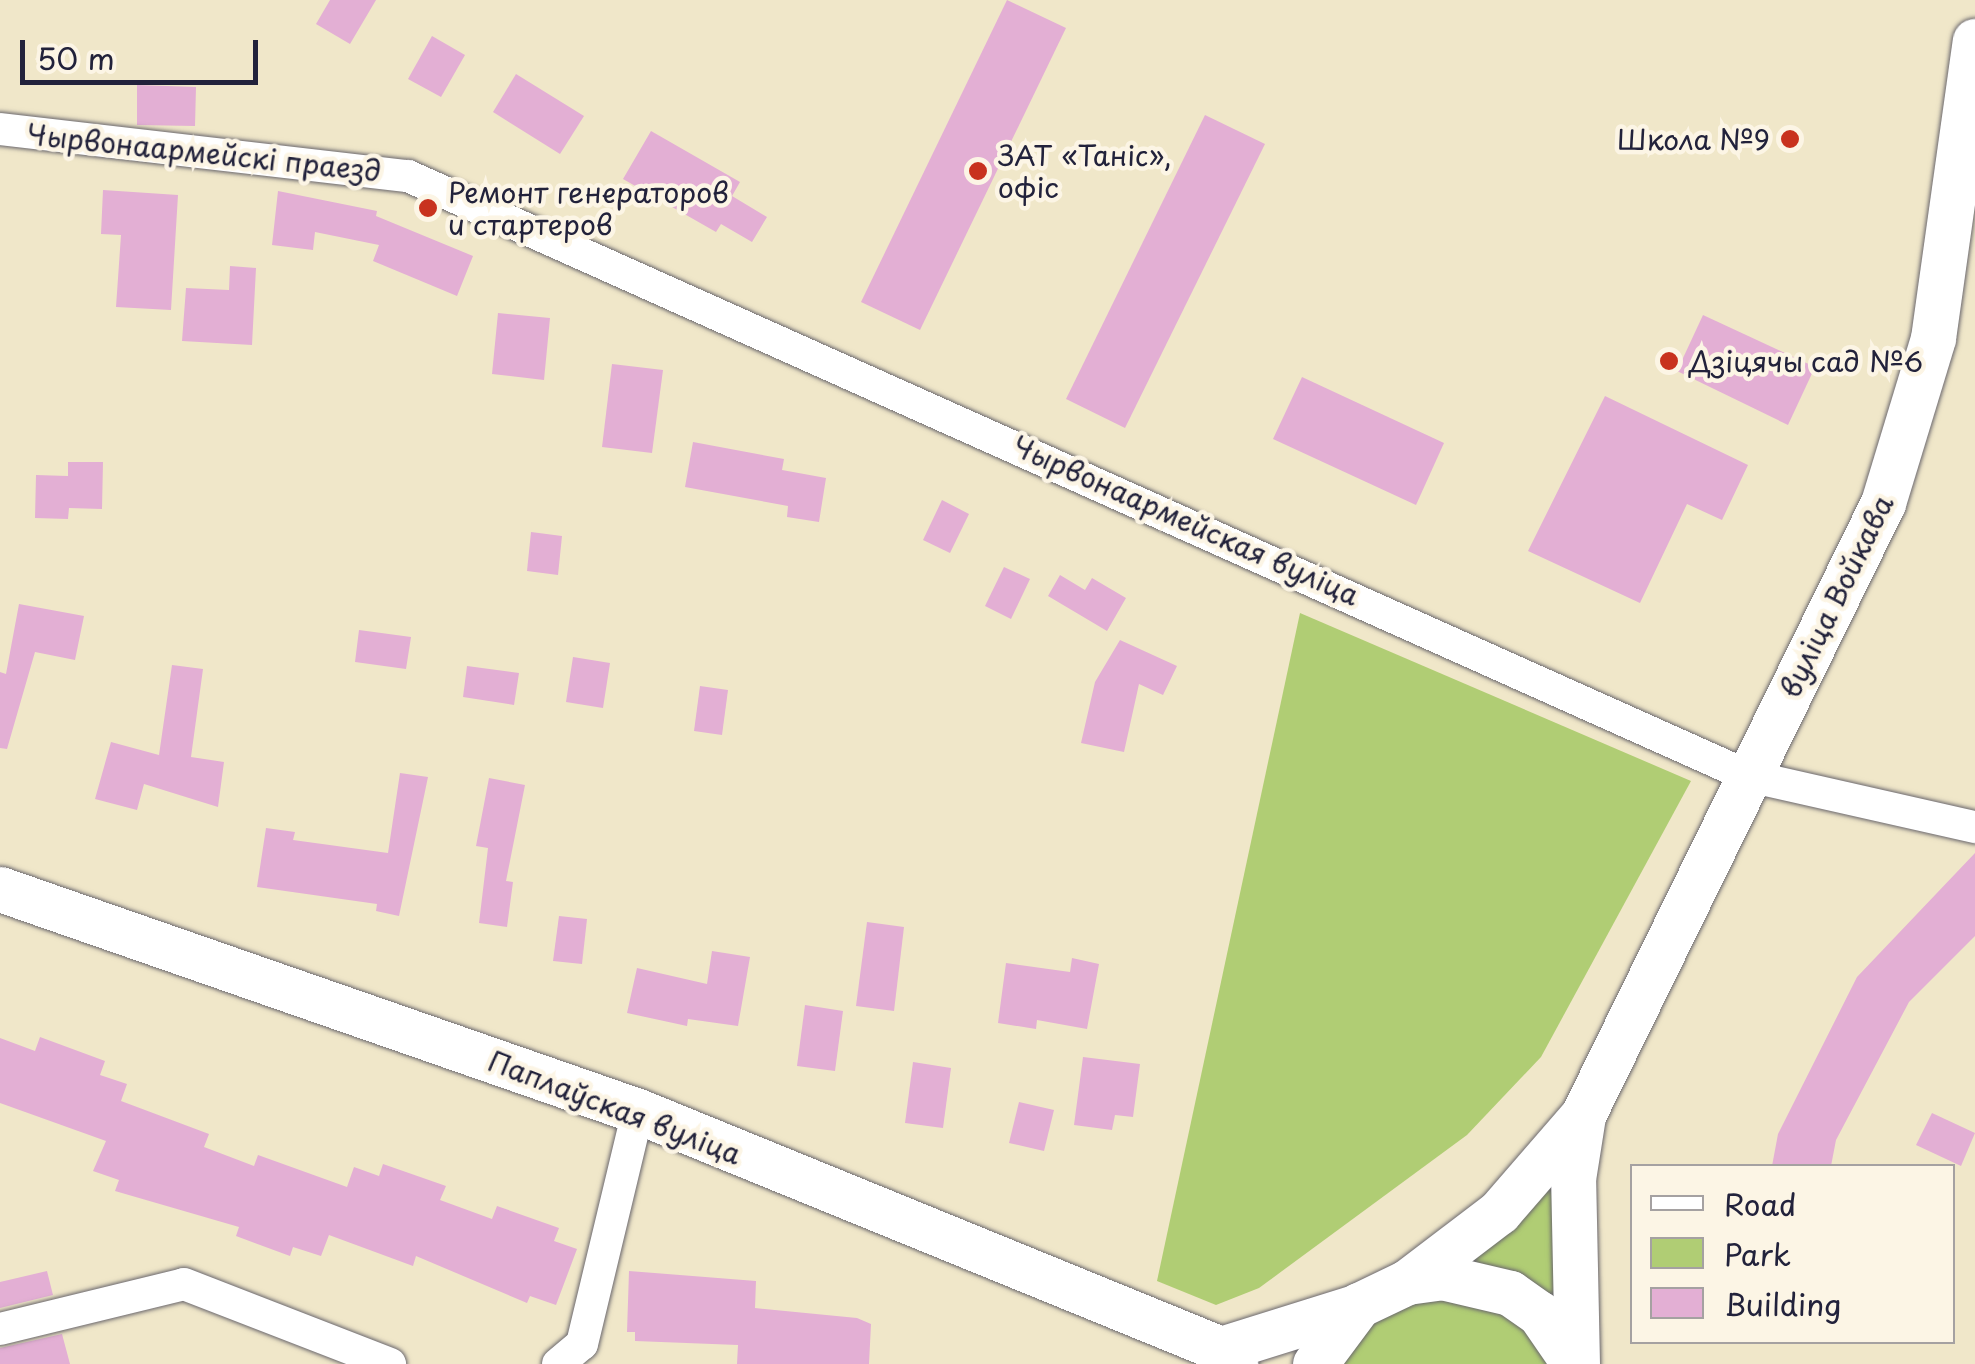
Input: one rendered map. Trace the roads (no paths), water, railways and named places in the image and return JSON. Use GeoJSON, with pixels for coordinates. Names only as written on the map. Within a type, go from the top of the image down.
{"type":"FeatureCollection","features":[{"type":"Feature","properties":{"kind":"main road","name":"вуліца Войкава"},"geometry":{"type":"LineString","coordinates":[[1315,1364],[1360,1305],[1407,1282],[1499,1212],[1583,1114],[1898,463],[1933,338],[1975,41]]}},
{"type":"Feature","properties":{"kind":"main road","name":"Паплаўская вуліца"},"geometry":{"type":"LineString","coordinates":[[0,888],[638,1111],[1228,1356],[1360,1305]]}},
{"type":"Feature","properties":{"kind":"main road","name":"вуліца Войкава"},"geometry":{"type":"LineString","coordinates":[[1575,1364],[1574,1179],[1583,1114]]}},
{"type":"Feature","properties":{"kind":"main road","name":"вуліца Войкава"},"geometry":{"type":"LineString","coordinates":[[1407,1282],[1477,1280],[1510,1293],[1539,1313],[1575,1364]]}},
{"type":"Feature","properties":{"kind":"street","name":"Чырвонаармейскі праезд"},"geometry":{"type":"LineString","coordinates":[[0,130],[408,176]]}},
{"type":"Feature","properties":{"kind":"street","name":"Чырвонаармейская вуліца"},"geometry":{"type":"LineString","coordinates":[[408,176],[1748,776],[1975,827]]}},
{"type":"Feature","properties":{"kind":"street"},"geometry":{"type":"LineString","coordinates":[[558,1364],[582,1344],[638,1111]]}},
{"type":"Feature","properties":{"kind":"street"},"geometry":{"type":"LineString","coordinates":[[0,1329],[184,1284],[390,1364]]}},
{"type":"Feature","properties":{"kind":"place","name":"Школа №9"},"geometry":{"type":"Point","coordinates":[1790,139]}},
{"type":"Feature","properties":{"kind":"place","name":"ЗАТ «Таніс», офіс"},"geometry":{"type":"Point","coordinates":[978,171]}},
{"type":"Feature","properties":{"kind":"place","name":"Ремонт генераторов и стартеров"},"geometry":{"type":"Point","coordinates":[428,208]}},
{"type":"Feature","properties":{"kind":"place","name":"Дзіцячы сад №6"},"geometry":{"type":"Point","coordinates":[1669,361]}}]}
